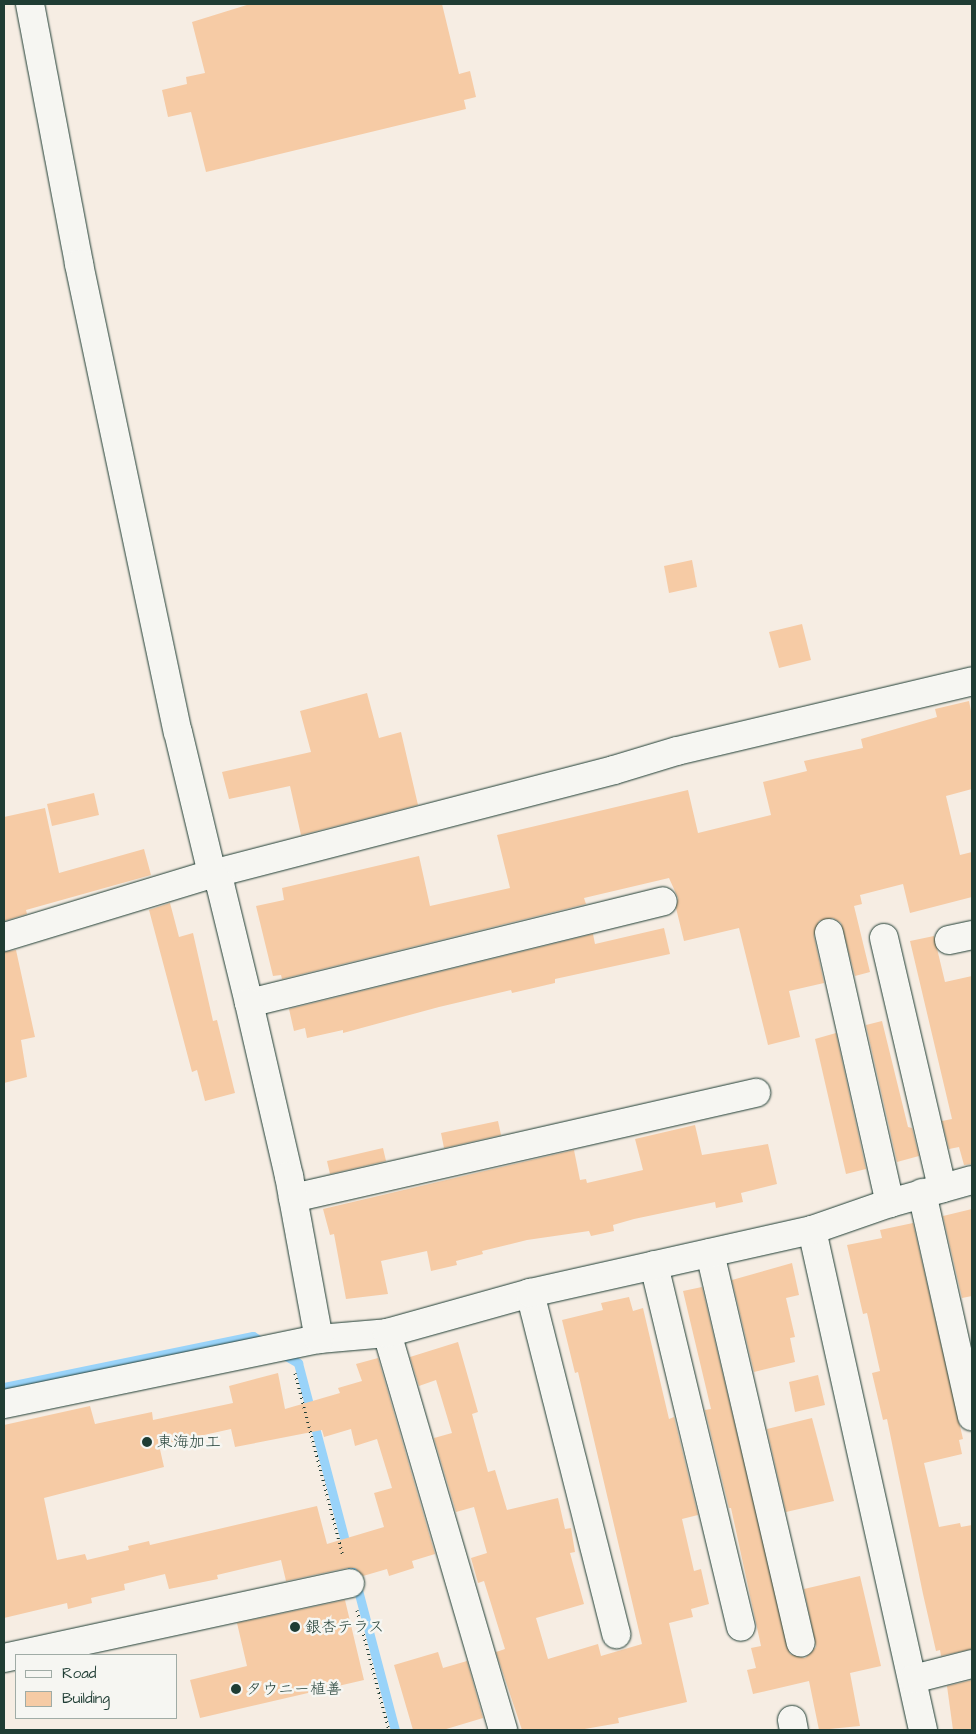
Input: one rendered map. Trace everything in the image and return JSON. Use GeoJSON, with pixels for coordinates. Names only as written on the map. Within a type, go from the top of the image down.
{"type":"FeatureCollection","features":[{"type":"Feature","properties":{"kind":"street"},"geometry":{"type":"LineString","coordinates":[[31,5],[105,390],[212,874],[220,884],[250,1003],[293,1198],[320,1339]]}},
{"type":"Feature","properties":{"kind":"street"},"geometry":{"type":"LineString","coordinates":[[4,937],[212,874],[614,770],[677,751],[972,681]]}},
{"type":"Feature","properties":{"kind":"street"},"geometry":{"type":"LineString","coordinates":[[250,1003],[663,901]]}},
{"type":"Feature","properties":{"kind":"street"},"geometry":{"type":"LineString","coordinates":[[829,933],[890,1203]]}},
{"type":"Feature","properties":{"kind":"street"},"geometry":{"type":"LineString","coordinates":[[884,938],[932,1190],[972,1416]]}},
{"type":"Feature","properties":{"kind":"street"},"geometry":{"type":"LineString","coordinates":[[293,1198],[756,1092]]}},
{"type":"Feature","properties":{"kind":"street"},"geometry":{"type":"LineString","coordinates":[[4,1404],[320,1339],[387,1333],[530,1293],[812,1230],[890,1203],[972,1180]]}},
{"type":"Feature","properties":{"kind":"street"},"geometry":{"type":"LineString","coordinates":[[812,1230],[923,1730]]}},
{"type":"Feature","properties":{"kind":"street"},"geometry":{"type":"LineString","coordinates":[[710,1253],[801,1643]]}},
{"type":"Feature","properties":{"kind":"street"},"geometry":{"type":"LineString","coordinates":[[654,1265],[741,1628]]}},
{"type":"Feature","properties":{"kind":"street"},"geometry":{"type":"LineString","coordinates":[[530,1293],[616,1634]]}},
{"type":"Feature","properties":{"kind":"street"},"geometry":{"type":"LineString","coordinates":[[387,1333],[503,1730]]}},
{"type":"Feature","properties":{"kind":"street"},"geometry":{"type":"LineString","coordinates":[[22,1654],[350,1583]]}},
{"type":"Feature","properties":{"kind":"street"},"geometry":{"type":"LineString","coordinates":[[913,1679],[972,1664]]}},
{"type":"Feature","properties":{"kind":"path"},"geometry":{"type":"LineString","coordinates":[[288,1345],[388,1730]]}},
{"type":"Feature","properties":{"kind":"building"},"geometry":{"type":"Polygon","coordinates":[[[250,4],[442,4],[459,74],[470,71],[476,97],[464,100],[466,109],[206,172],[191,112],[168,117],[162,90],[187,84],[186,77],[205,73],[192,22],[250,4]]]}},
{"type":"Feature","properties":{"kind":"building"},"geometry":{"type":"Polygon","coordinates":[[[692,560],[697,587],[669,593],[664,566],[692,560]]]}},
{"type":"Feature","properties":{"kind":"building"},"geometry":{"type":"Polygon","coordinates":[[[802,624],[811,660],[779,668],[769,632],[802,624]]]}},
{"type":"Feature","properties":{"kind":"building"},"geometry":{"type":"Polygon","coordinates":[[[367,693],[379,738],[401,732],[418,805],[301,835],[290,786],[229,799],[222,772],[311,752],[300,711],[367,693]]]}},
{"type":"Feature","properties":{"kind":"building"},"geometry":{"type":"Polygon","coordinates":[[[969,701],[972,716],[972,789],[946,796],[960,855],[972,852],[972,897],[910,913],[903,884],[860,895],[862,904],[854,906],[870,972],[855,976],[841,923],[833,918],[819,921],[814,936],[824,983],[789,991],[800,1037],[768,1045],[739,928],[684,941],[676,908],[678,898],[669,878],[584,898],[586,904],[282,979],[281,975],[273,976],[256,906],[284,900],[282,888],[419,856],[430,906],[510,888],[497,835],[688,790],[698,833],[771,815],[763,782],[807,771],[804,761],[863,748],[861,739],[937,717],[935,709],[969,701]]]}},
{"type":"Feature","properties":{"kind":"building"},"geometry":{"type":"Polygon","coordinates":[[[94,793],[99,815],[52,826],[47,804],[94,793]]]}},
{"type":"Feature","properties":{"kind":"building"},"geometry":{"type":"Polygon","coordinates":[[[45,808],[59,873],[144,849],[151,875],[26,910],[27,914],[4,921],[4,817],[45,808]]]}},
{"type":"Feature","properties":{"kind":"building"},"geometry":{"type":"Polygon","coordinates":[[[170,903],[179,937],[193,933],[213,1021],[217,1020],[235,1093],[205,1101],[197,1070],[192,1072],[149,910],[170,903]]]}},
{"type":"Feature","properties":{"kind":"building"},"geometry":{"type":"Polygon","coordinates":[[[664,928],[670,954],[555,979],[555,983],[512,993],[511,990],[439,1007],[343,1033],[343,1030],[307,1038],[305,1028],[294,1031],[289,1009],[593,934],[595,944],[664,928]]]}},
{"type":"Feature","properties":{"kind":"building"},"geometry":{"type":"Polygon","coordinates":[[[934,936],[945,982],[972,976],[972,1164],[964,1165],[959,1147],[949,1149],[942,1121],[952,1119],[910,941],[934,936]]]}},
{"type":"Feature","properties":{"kind":"building"},"geometry":{"type":"Polygon","coordinates":[[[16,950],[35,1037],[21,1040],[27,1077],[4,1083],[4,952],[16,950]]]}},
{"type":"Feature","properties":{"kind":"building"},"geometry":{"type":"Polygon","coordinates":[[[882,1021],[908,1127],[912,1128],[919,1156],[897,1162],[866,1025],[882,1021]]]}},
{"type":"Feature","properties":{"kind":"building"},"geometry":{"type":"Polygon","coordinates":[[[836,1033],[866,1169],[846,1174],[815,1039],[836,1033]]]}},
{"type":"Feature","properties":{"kind":"building"},"geometry":{"type":"Polygon","coordinates":[[[498,1121],[501,1135],[444,1148],[441,1133],[498,1121]]]}},
{"type":"Feature","properties":{"kind":"building"},"geometry":{"type":"Polygon","coordinates":[[[695,1125],[702,1155],[768,1144],[777,1184],[741,1193],[743,1202],[716,1208],[715,1202],[634,1219],[613,1225],[614,1231],[591,1236],[589,1231],[527,1240],[482,1251],[483,1254],[456,1261],[457,1265],[431,1271],[427,1251],[381,1261],[388,1294],[346,1299],[334,1234],[330,1235],[323,1209],[574,1150],[580,1180],[586,1179],[587,1183],[643,1170],[635,1139],[695,1125]]]}},
{"type":"Feature","properties":{"kind":"building"},"geometry":{"type":"Polygon","coordinates":[[[383,1148],[386,1161],[330,1174],[327,1161],[383,1148]]]}},
{"type":"Feature","properties":{"kind":"building"},"geometry":{"type":"Polygon","coordinates":[[[972,1209],[972,1296],[962,1298],[943,1216],[972,1209]]]}},
{"type":"Feature","properties":{"kind":"building"},"geometry":{"type":"Polygon","coordinates":[[[913,1223],[963,1439],[959,1440],[962,1454],[924,1463],[939,1527],[960,1523],[961,1527],[972,1525],[972,1649],[941,1656],[940,1650],[936,1651],[923,1594],[887,1419],[883,1420],[872,1373],[880,1371],[867,1313],[863,1314],[847,1245],[882,1238],[880,1230],[913,1223]]]}},
{"type":"Feature","properties":{"kind":"building"},"geometry":{"type":"Polygon","coordinates":[[[792,1263],[799,1295],[786,1298],[795,1337],[790,1338],[795,1362],[754,1372],[732,1280],[792,1263]]]}},
{"type":"Feature","properties":{"kind":"building"},"geometry":{"type":"Polygon","coordinates":[[[702,1287],[790,1654],[805,1658],[816,1647],[804,1589],[860,1576],[881,1666],[850,1673],[860,1726],[819,1730],[809,1681],[753,1694],[747,1670],[756,1668],[751,1648],[761,1646],[731,1508],[729,1508],[705,1410],[711,1409],[683,1291],[702,1287]]]}},
{"type":"Feature","properties":{"kind":"building"},"geometry":{"type":"Polygon","coordinates":[[[629,1297],[633,1311],[643,1308],[669,1419],[674,1417],[698,1515],[682,1519],[694,1571],[701,1569],[709,1604],[691,1609],[693,1617],[669,1623],[687,1702],[618,1718],[619,1723],[579,1730],[522,1730],[496,1652],[505,1649],[484,1581],[478,1583],[471,1558],[487,1553],[474,1507],[456,1512],[434,1438],[452,1433],[436,1380],[419,1386],[410,1357],[458,1342],[478,1412],[472,1414],[488,1472],[495,1470],[507,1510],[558,1498],[565,1529],[571,1528],[575,1552],[570,1553],[584,1604],[536,1618],[548,1659],[598,1644],[601,1656],[642,1644],[578,1372],[575,1373],[562,1320],[603,1310],[601,1303],[629,1297]]]}},
{"type":"Feature","properties":{"kind":"building"},"geometry":{"type":"Polygon","coordinates":[[[378,1358],[435,1554],[412,1561],[414,1568],[389,1576],[387,1569],[363,1576],[355,1568],[347,1568],[286,1581],[281,1560],[217,1575],[218,1579],[169,1589],[165,1574],[124,1584],[125,1590],[91,1598],[92,1603],[68,1609],[67,1603],[4,1618],[4,1425],[90,1406],[95,1424],[152,1412],[153,1420],[233,1403],[229,1386],[278,1373],[285,1409],[340,1393],[338,1388],[362,1381],[356,1364],[378,1358]],[[231,1429],[159,1445],[164,1467],[44,1498],[57,1560],[85,1554],[87,1560],[129,1550],[128,1546],[149,1541],[150,1545],[317,1506],[327,1544],[384,1527],[374,1493],[392,1488],[377,1439],[355,1446],[351,1429],[324,1437],[322,1430],[235,1447],[231,1429]]]}},
{"type":"Feature","properties":{"kind":"building"},"geometry":{"type":"Polygon","coordinates":[[[818,1375],[825,1405],[795,1412],[789,1382],[818,1375]]]}},
{"type":"Feature","properties":{"kind":"building"},"geometry":{"type":"Polygon","coordinates":[[[812,1418],[834,1501],[786,1512],[767,1429],[812,1418]]]}},
{"type":"Feature","properties":{"kind":"building"},"geometry":{"type":"Polygon","coordinates":[[[345,1600],[364,1680],[200,1718],[190,1680],[247,1666],[237,1623],[345,1600]]]}},
{"type":"Feature","properties":{"kind":"building"},"geometry":{"type":"Polygon","coordinates":[[[438,1652],[443,1668],[467,1661],[483,1718],[443,1730],[413,1730],[394,1665],[438,1652]]]}},
{"type":"Feature","properties":{"kind":"building"},"geometry":{"type":"Polygon","coordinates":[[[972,1680],[972,1730],[953,1730],[947,1686],[972,1680]]]}},
{"type":"Feature","properties":{"kind":"waterway"},"geometry":{"type":"LineString","coordinates":[[4,1387],[253,1336],[265,1344]]}},
{"type":"Feature","properties":{"kind":"waterway"},"geometry":{"type":"LineString","coordinates":[[281,1353],[298,1363],[395,1730]]}},
{"type":"Feature","properties":{"kind":"place","name":"東海加工"},"geometry":{"type":"Point","coordinates":[147,1442]}},
{"type":"Feature","properties":{"kind":"place","name":"銀杏テラス"},"geometry":{"type":"Point","coordinates":[295,1627]}},
{"type":"Feature","properties":{"kind":"place","name":"タウニー植善"},"geometry":{"type":"Point","coordinates":[236,1689]}}]}
